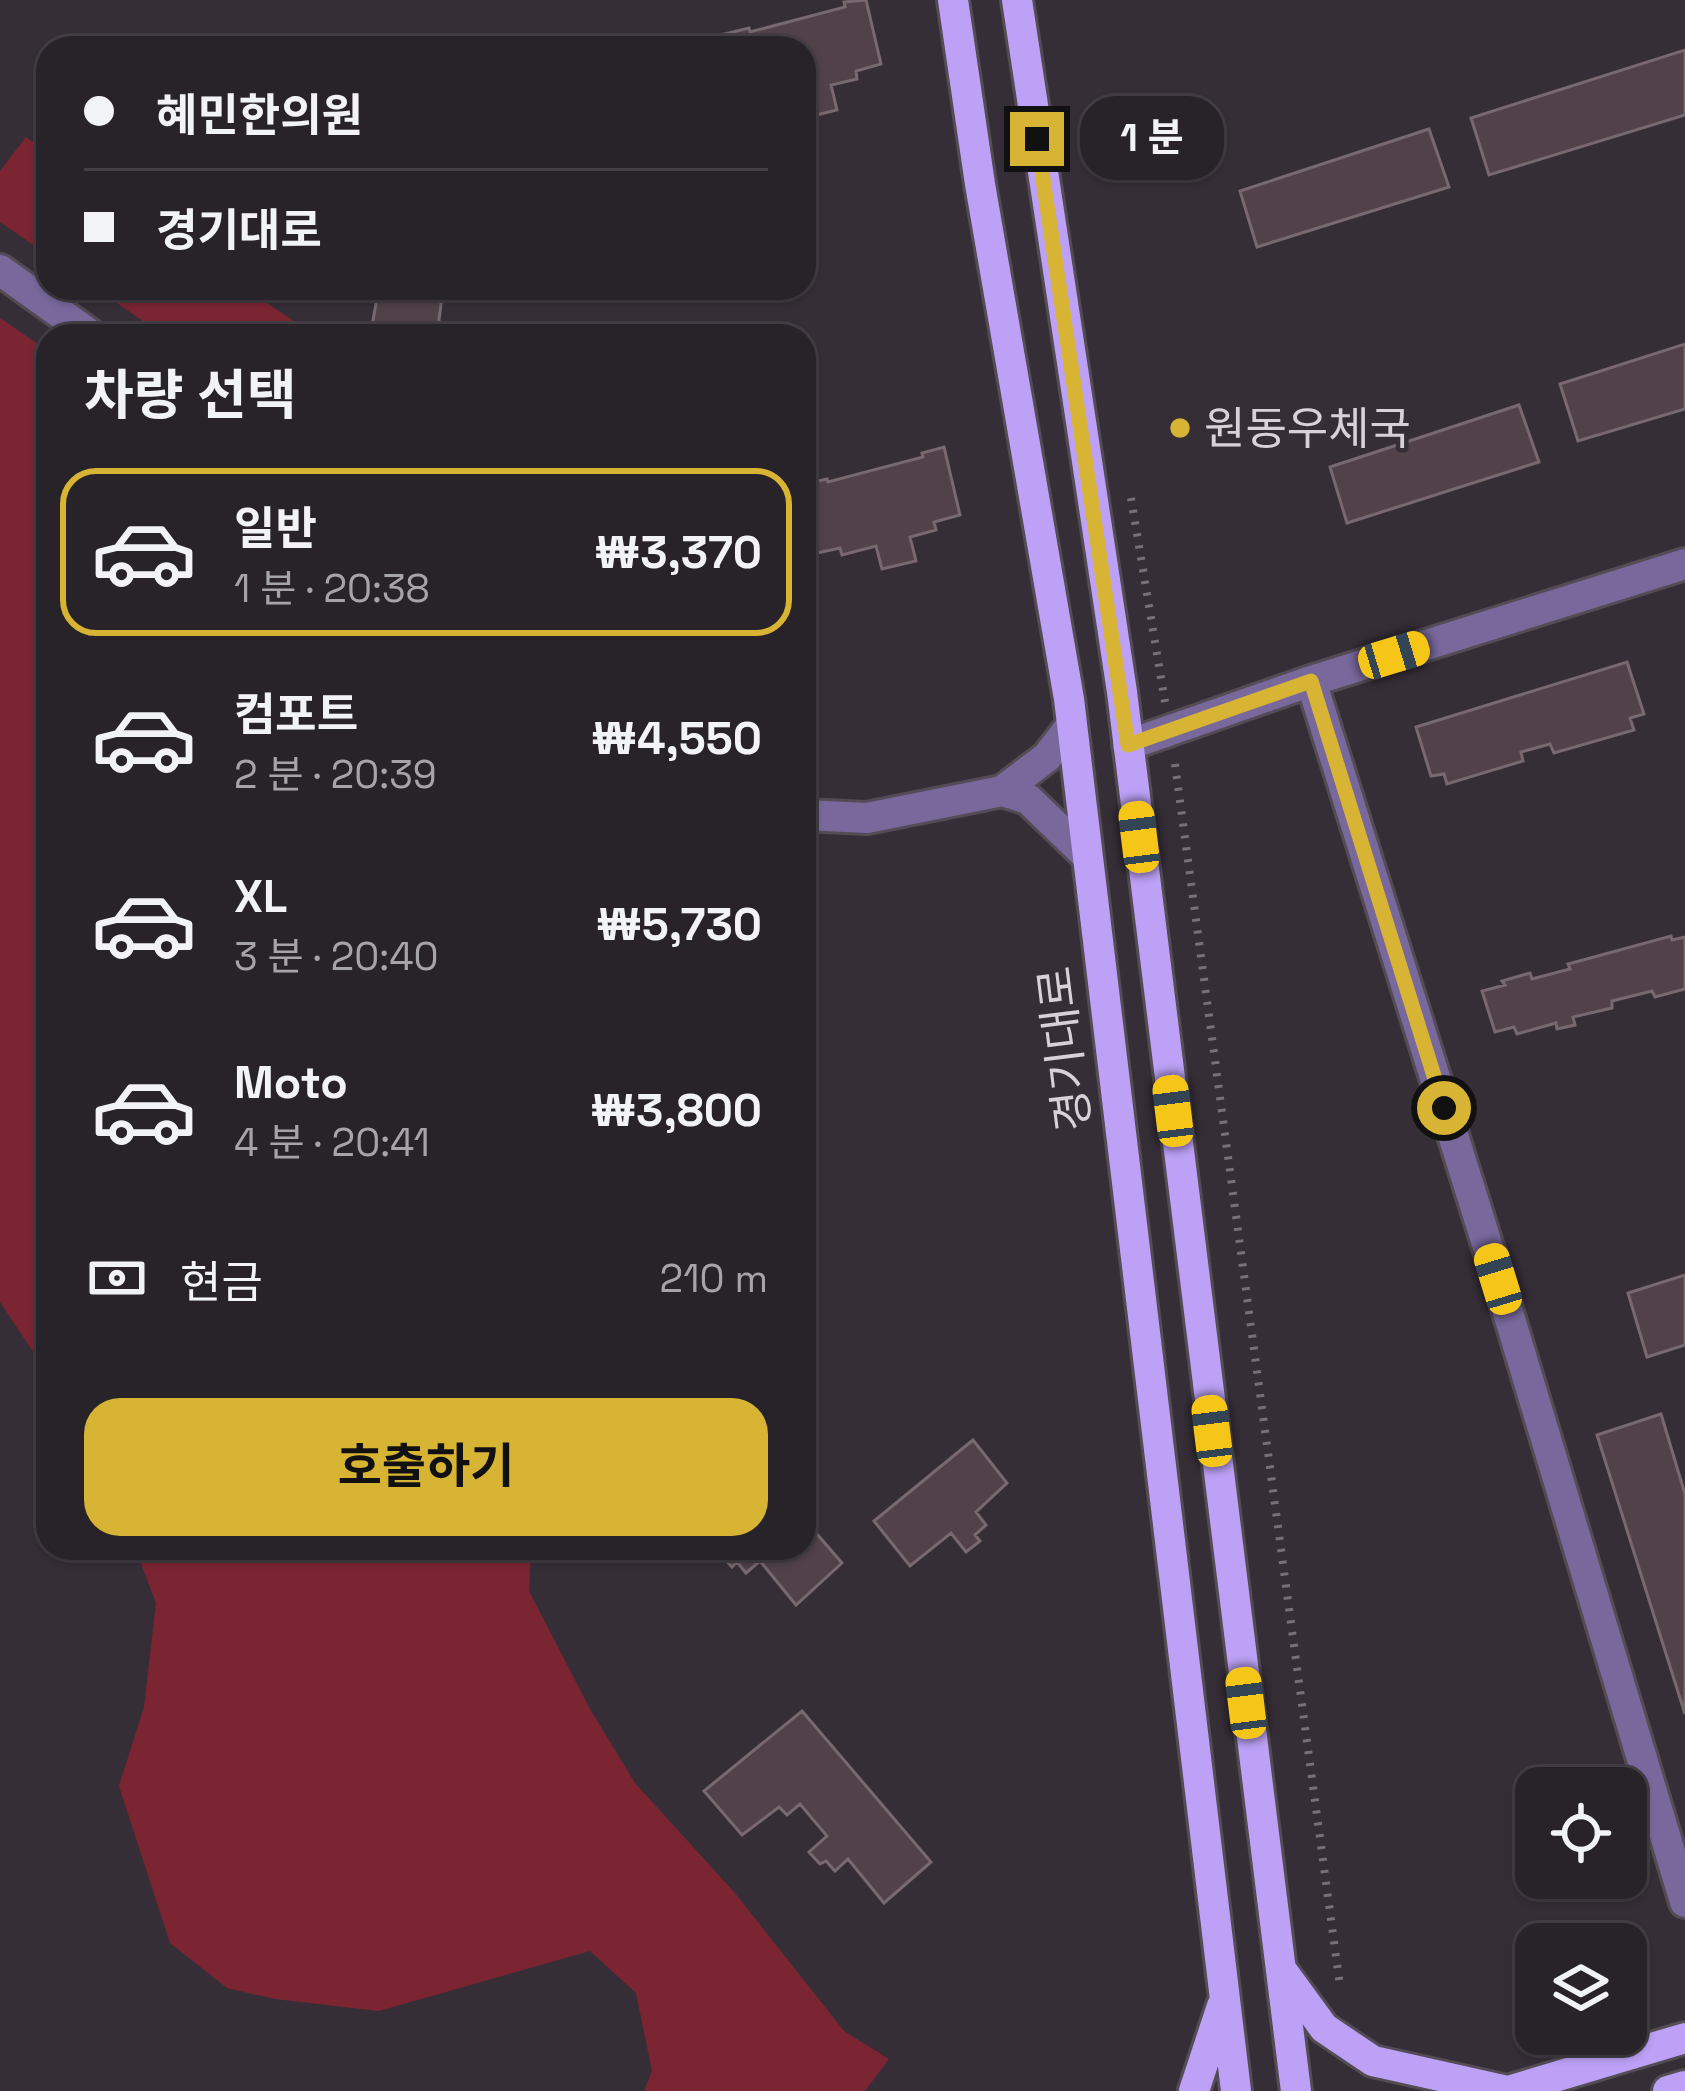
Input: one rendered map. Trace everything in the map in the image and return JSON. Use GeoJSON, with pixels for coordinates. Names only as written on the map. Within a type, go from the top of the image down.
{"type":"FeatureCollection","features":[{"type":"Feature","properties":{"kind":"main road","name":"경기대로"},"geometry":{"type":"LineString","coordinates":[[953,0],[1071,725],[1236,2091]]}},
{"type":"Feature","properties":{"kind":"main road"},"geometry":{"type":"LineString","coordinates":[[1017,0],[1128,745],[1296,2091]]}},
{"type":"Feature","properties":{"kind":"main road"},"geometry":{"type":"LineString","coordinates":[[1279,1967],[1324,2028],[1372,2061],[1508,2091],[1685,2038]]}},
{"type":"Feature","properties":{"kind":"main road"},"geometry":{"type":"LineString","coordinates":[[1194,2091],[1226,1995]]}},
{"type":"Feature","properties":{"kind":"street"},"geometry":{"type":"LineString","coordinates":[[0,271],[36,296]]}},
{"type":"Feature","properties":{"kind":"street"},"geometry":{"type":"LineString","coordinates":[[41,300],[75,324]]}},
{"type":"Feature","properties":{"kind":"street"},"geometry":{"type":"LineString","coordinates":[[1128,745],[1311,681],[1685,564]]}},
{"type":"Feature","properties":{"kind":"street"},"geometry":{"type":"LineString","coordinates":[[1311,681],[1685,1902]]}},
{"type":"Feature","properties":{"kind":"street"},"geometry":{"type":"LineString","coordinates":[[816,816],[867,818],[1002,791],[1047,757],[1071,725]]}},
{"type":"Feature","properties":{"kind":"street"},"geometry":{"type":"LineString","coordinates":[[1002,791],[1028,799],[1087,856]]}},
{"type":"Feature","properties":{"kind":"path"},"geometry":{"type":"LineString","coordinates":[[1128,477],[1170,730],[1336,1979],[1343,1993]]}},
{"type":"Feature","properties":{"kind":"shaded area"},"geometry":{"type":"Polygon","coordinates":[[[26,137],[36,144],[36,247],[0,222],[0,171],[26,137]]]}},
{"type":"Feature","properties":{"kind":"shaded area"},"geometry":{"type":"Polygon","coordinates":[[[112,300],[263,300],[298,324],[148,324],[112,300]]]}},
{"type":"Feature","properties":{"kind":"shaded area"},"geometry":{"type":"Polygon","coordinates":[[[0,318],[36,343],[36,1356],[0,1302],[0,318]]]}},
{"type":"Feature","properties":{"kind":"shaded area"},"geometry":{"type":"Polygon","coordinates":[[[140,1560],[530,1560],[529,1591],[590,1709],[635,1783],[735,1893],[844,2031],[889,2059],[865,2091],[644,2091],[652,2071],[636,1993],[590,1951],[379,2011],[275,1999],[227,1988],[170,1943],[119,1786],[144,1707],[156,1603],[140,1560]]]}},
{"type":"Feature","properties":{"kind":"building"},"geometry":{"type":"Polygon","coordinates":[[[866,0],[881,64],[856,71],[857,79],[831,85],[837,110],[816,115],[816,36],[716,36],[845,7],[844,2],[866,0]]]}},
{"type":"Feature","properties":{"kind":"building"},"geometry":{"type":"Polygon","coordinates":[[[1685,50],[1685,115],[1489,175],[1471,118],[1685,50]]]}},
{"type":"Feature","properties":{"kind":"building"},"geometry":{"type":"Polygon","coordinates":[[[1429,129],[1449,187],[1257,247],[1240,191],[1429,129]]]}},
{"type":"Feature","properties":{"kind":"building"},"geometry":{"type":"Polygon","coordinates":[[[377,300],[442,300],[438,324],[372,324],[377,300]]]}},
{"type":"Feature","properties":{"kind":"building"},"geometry":{"type":"Polygon","coordinates":[[[1685,344],[1685,409],[1578,441],[1560,384],[1685,344]]]}},
{"type":"Feature","properties":{"kind":"building"},"geometry":{"type":"Polygon","coordinates":[[[1519,405],[1539,462],[1347,523],[1330,467],[1519,405]]]}},
{"type":"Feature","properties":{"kind":"building"},"geometry":{"type":"Polygon","coordinates":[[[944,447],[960,515],[934,522],[936,530],[910,537],[916,561],[882,569],[876,546],[842,555],[840,548],[816,553],[816,481],[923,457],[922,453],[944,447]]]}},
{"type":"Feature","properties":{"kind":"building"},"geometry":{"type":"Polygon","coordinates":[[[1627,662],[1644,714],[1630,718],[1634,730],[1554,753],[1550,744],[1521,752],[1523,761],[1447,784],[1444,774],[1431,776],[1416,727],[1627,662]]]}},
{"type":"Feature","properties":{"kind":"building"},"geometry":{"type":"Polygon","coordinates":[[[1671,936],[1672,940],[1685,937],[1685,989],[1612,1001],[1612,1008],[1573,1017],[1575,1025],[1557,1029],[1556,1023],[1517,1034],[1514,1027],[1495,1032],[1482,991],[1505,985],[1502,981],[1570,969],[1568,964],[1671,936]]]}},
{"type":"Feature","properties":{"kind":"building"},"geometry":{"type":"Polygon","coordinates":[[[1685,1275],[1685,1345],[1647,1357],[1628,1293],[1685,1275]]]}},
{"type":"Feature","properties":{"kind":"building"},"geometry":{"type":"Polygon","coordinates":[[[1661,1414],[1685,1494],[1685,1714],[1597,1435],[1661,1414]]]}},
{"type":"Feature","properties":{"kind":"building"},"geometry":{"type":"Polygon","coordinates":[[[973,1440],[1007,1483],[976,1512],[986,1525],[975,1535],[980,1541],[966,1552],[951,1533],[910,1566],[874,1521],[973,1440]]]}},
{"type":"Feature","properties":{"kind":"building"},"geometry":{"type":"Polygon","coordinates":[[[816,1533],[842,1563],[796,1605],[760,1561],[746,1573],[737,1562],[732,1567],[726,1560],[816,1560],[816,1533]]]}},
{"type":"Feature","properties":{"kind":"building"},"geometry":{"type":"Polygon","coordinates":[[[802,1711],[931,1862],[884,1903],[848,1859],[835,1871],[809,1852],[827,1836],[800,1804],[787,1815],[779,1807],[742,1835],[704,1791],[802,1711]]]}},
{"type":"Feature","properties":{"kind":"place","name":"원동우체국"},"geometry":{"type":"Point","coordinates":[1180,428]}},
{"type":"Feature","properties":{"kind":"route"},"geometry":{"type":"LineString","coordinates":[[1037,139],[1128,745],[1311,681],[1444,1108]]}}]}
